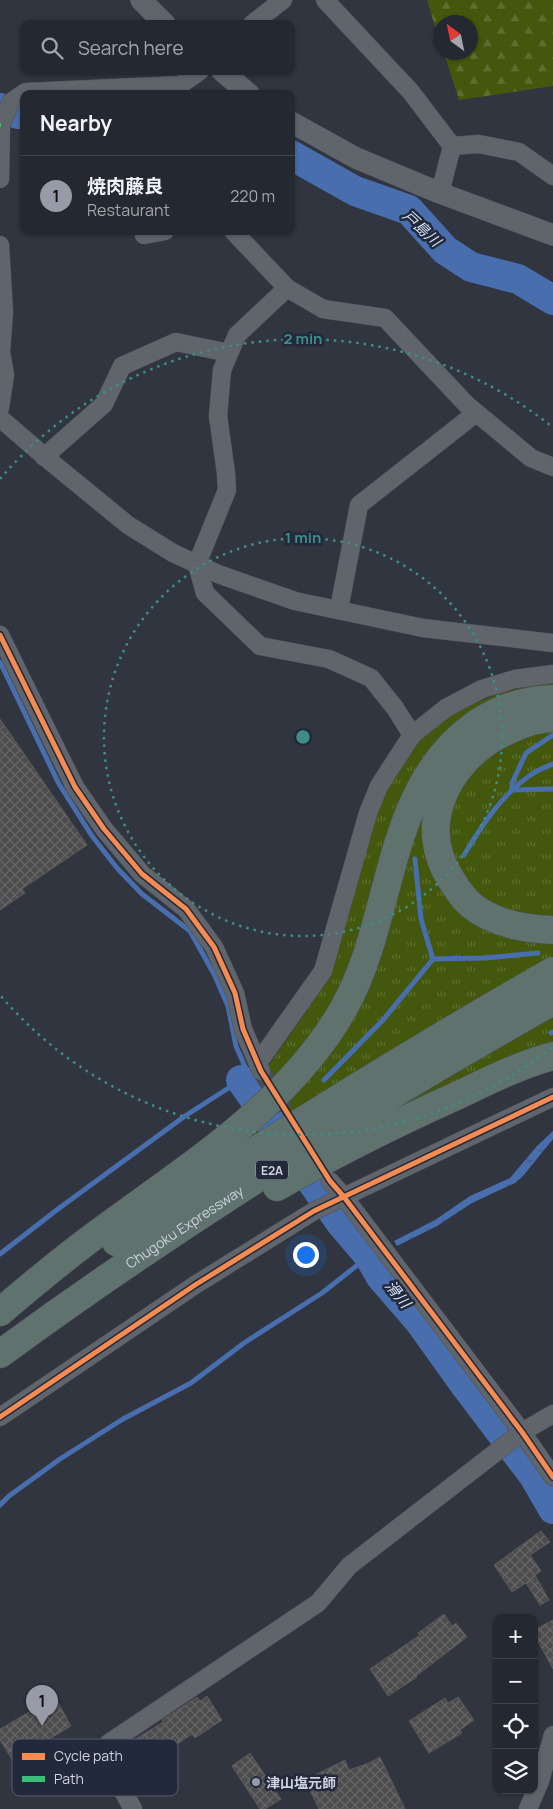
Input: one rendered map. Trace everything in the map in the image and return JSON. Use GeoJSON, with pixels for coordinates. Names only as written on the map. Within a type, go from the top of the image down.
{"type":"FeatureCollection","features":[{"type":"Feature","properties":{"kind":"highway"},"geometry":{"type":"LineString","coordinates":[[0,1312],[87,1242],[239,1127],[293,1078],[332,1029],[358,980],[369,951],[400,837],[415,798],[438,760],[466,731],[484,718],[523,703],[553,699]]}},
{"type":"Feature","properties":{"kind":"highway"},"geometry":{"type":"LineString","coordinates":[[553,718],[528,722],[509,729],[474,750],[451,778],[442,795],[436,830],[436,845],[441,862],[457,890],[470,904],[485,914],[503,922],[524,928],[553,930]]}},
{"type":"Feature","properties":{"kind":"highway","name":"Chugoku Expressway"},"geometry":{"type":"LineString","coordinates":[[0,1322],[225,1170],[358,1086],[553,971]]}},
{"type":"Feature","properties":{"kind":"highway","name":"Chugoku Expressway"},"geometry":{"type":"LineString","coordinates":[[0,1354],[90,1290],[238,1191],[369,1108],[553,1001]]}},
{"type":"Feature","properties":{"kind":"highway"},"geometry":{"type":"LineString","coordinates":[[90,1290],[145,1271],[226,1216],[361,1141],[479,1086],[553,1056]]}},
{"type":"Feature","properties":{"kind":"street"},"geometry":{"type":"LineString","coordinates":[[141,0],[160,20]]}},
{"type":"Feature","properties":{"kind":"street"},"geometry":{"type":"LineString","coordinates":[[257,20],[283,0]]}},
{"type":"Feature","properties":{"kind":"street"},"geometry":{"type":"LineString","coordinates":[[325,0],[411,92],[452,146]]}},
{"type":"Feature","properties":{"kind":"street"},"geometry":{"type":"LineString","coordinates":[[129,90],[180,89],[196,75]]}},
{"type":"Feature","properties":{"kind":"street"},"geometry":{"type":"LineString","coordinates":[[227,75],[244,90]]}},
{"type":"Feature","properties":{"kind":"street"},"geometry":{"type":"LineString","coordinates":[[0,179],[1,125],[8,108],[20,97]]}},
{"type":"Feature","properties":{"kind":"street"},"geometry":{"type":"LineString","coordinates":[[295,124],[356,158],[440,193],[553,235]]}},
{"type":"Feature","properties":{"kind":"street"},"geometry":{"type":"LineString","coordinates":[[452,146],[479,144],[519,152],[553,176]]}},
{"type":"Feature","properties":{"kind":"street"},"geometry":{"type":"LineString","coordinates":[[440,193],[452,146]]}},
{"type":"Feature","properties":{"kind":"street"},"geometry":{"type":"LineString","coordinates":[[237,235],[287,288],[323,308],[385,318],[476,413],[532,458],[553,467]]}},
{"type":"Feature","properties":{"kind":"street"},"geometry":{"type":"LineString","coordinates":[[0,245],[4,312],[1,352],[5,374],[0,408]]}},
{"type":"Feature","properties":{"kind":"street"},"geometry":{"type":"LineString","coordinates":[[287,288],[237,335],[222,370],[218,416],[227,490],[197,564],[205,593],[260,646],[328,659],[371,678],[396,708],[412,735]]}},
{"type":"Feature","properties":{"kind":"street"},"geometry":{"type":"LineString","coordinates":[[44,457],[104,404],[122,366],[176,342],[229,353]]}},
{"type":"Feature","properties":{"kind":"street"},"geometry":{"type":"LineString","coordinates":[[338,610],[360,506],[476,413]]}},
{"type":"Feature","properties":{"kind":"street"},"geometry":{"type":"LineString","coordinates":[[0,418],[44,457],[128,525],[173,553],[218,574],[295,601],[423,628],[520,641],[553,643]]}},
{"type":"Feature","properties":{"kind":"street"},"geometry":{"type":"LineString","coordinates":[[0,635],[75,788],[104,829],[142,874],[186,910],[214,947],[235,993],[243,1030],[260,1067],[323,971],[368,813],[379,786],[412,735],[446,708],[482,690],[515,679],[553,674]]}},
{"type":"Feature","properties":{"kind":"street"},"geometry":{"type":"LineString","coordinates":[[0,1417],[195,1285],[314,1211],[553,1096]]}},
{"type":"Feature","properties":{"kind":"street"},"geometry":{"type":"LineString","coordinates":[[330,1181],[522,1432],[553,1477]]}},
{"type":"Feature","properties":{"kind":"street"},"geometry":{"type":"LineString","coordinates":[[115,1739],[318,1603],[349,1566],[522,1432],[553,1414]]}},
{"type":"Feature","properties":{"kind":"street"},"geometry":{"type":"LineString","coordinates":[[528,1809],[540,1781],[553,1735]]}},
{"type":"Feature","properties":{"kind":"street"},"geometry":{"type":"LineString","coordinates":[[126,1796],[133,1809]]}},
{"type":"Feature","properties":{"kind":"green space"},"geometry":{"type":"Polygon","coordinates":[[[427,0],[553,0],[553,86],[459,100],[446,60],[478,60],[478,15],[433,15],[433,20],[427,0]]]}},
{"type":"Feature","properties":{"kind":"green space"},"geometry":{"type":"Polygon","coordinates":[[[541,683],[553,683],[553,689],[455,728],[340,997],[276,1083],[269,1073],[269,1065],[324,986],[335,962],[377,814],[391,782],[404,762],[420,740],[446,719],[468,706],[499,693],[541,683]]]}},
{"type":"Feature","properties":{"kind":"green space"},"geometry":{"type":"Polygon","coordinates":[[[553,729],[553,918],[498,909],[473,892],[450,853],[448,826],[452,805],[467,773],[519,736],[553,729]]]}},
{"type":"Feature","properties":{"kind":"green space"},"geometry":{"type":"Polygon","coordinates":[[[423,804],[449,898],[553,940],[553,958],[345,1078],[255,1135],[235,1145],[305,1081],[423,804]]]}},
{"type":"Feature","properties":{"kind":"green space"},"geometry":{"type":"Polygon","coordinates":[[[553,1017],[553,1044],[332,1147],[429,1088],[553,1017]]]}},
{"type":"Feature","properties":{"kind":"water"},"geometry":{"type":"Polygon","coordinates":[[[553,1131],[553,1139],[515,1183],[472,1203],[437,1226],[397,1246],[394,1241],[435,1220],[470,1196],[510,1178],[537,1146],[553,1131]]]}},
{"type":"Feature","properties":{"kind":"building"},"geometry":{"type":"Polygon","coordinates":[[[0,719],[87,845],[22,889],[25,893],[0,910],[0,719]]]}},
{"type":"Feature","properties":{"kind":"building"},"geometry":{"type":"Polygon","coordinates":[[[541,1531],[550,1542],[530,1555],[541,1571],[535,1575],[549,1600],[540,1605],[526,1583],[512,1592],[494,1565],[541,1531]]]}},
{"type":"Feature","properties":{"kind":"building"},"geometry":{"type":"Polygon","coordinates":[[[444,1614],[452,1626],[456,1623],[467,1637],[417,1677],[388,1696],[370,1669],[420,1635],[418,1633],[444,1614]]]}},
{"type":"Feature","properties":{"kind":"building"},"geometry":{"type":"Polygon","coordinates":[[[553,1620],[553,1669],[538,1641],[538,1628],[553,1620]]]}},
{"type":"Feature","properties":{"kind":"building"},"geometry":{"type":"Polygon","coordinates":[[[207,1696],[222,1720],[195,1738],[192,1734],[178,1743],[178,1739],[135,1739],[197,1697],[200,1701],[207,1696]]]}},
{"type":"Feature","properties":{"kind":"building"},"geometry":{"type":"Polygon","coordinates":[[[55,1697],[71,1726],[49,1739],[12,1739],[12,1760],[0,1740],[0,1729],[55,1697]]]}},
{"type":"Feature","properties":{"kind":"building"},"geometry":{"type":"Polygon","coordinates":[[[458,1697],[474,1720],[460,1730],[462,1733],[429,1753],[409,1721],[445,1698],[448,1703],[458,1697]]]}},
{"type":"Feature","properties":{"kind":"building","name":"津山塩元師"},"geometry":{"type":"Polygon","coordinates":[[[250,1753],[281,1799],[265,1809],[260,1809],[232,1766],[250,1753]]]}},
{"type":"Feature","properties":{"kind":"building"},"geometry":{"type":"Polygon","coordinates":[[[380,1757],[405,1809],[319,1809],[305,1780],[345,1760],[349,1770],[380,1757]]]}},
{"type":"Feature","properties":{"kind":"waterway","name":"戸島川"},"geometry":{"type":"LineString","coordinates":[[0,108],[20,114]]}},
{"type":"Feature","properties":{"kind":"waterway","name":"戸島川"},"geometry":{"type":"LineString","coordinates":[[295,157],[355,191],[409,210],[445,250],[471,267],[518,279],[553,300]]}},
{"type":"Feature","properties":{"kind":"waterway"},"geometry":{"type":"LineString","coordinates":[[0,662],[59,784],[92,836],[117,868],[142,894],[190,931],[214,974],[228,1006],[236,1046],[246,1069],[241,1080],[185,1116],[0,1254]]}},
{"type":"Feature","properties":{"kind":"waterway"},"geometry":{"type":"LineString","coordinates":[[512,789],[512,783],[526,753],[553,735]]}},
{"type":"Feature","properties":{"kind":"waterway"},"geometry":{"type":"LineString","coordinates":[[464,855],[486,821],[511,791],[532,774],[553,764]]}},
{"type":"Feature","properties":{"kind":"waterway"},"geometry":{"type":"LineString","coordinates":[[514,790],[553,789]]}},
{"type":"Feature","properties":{"kind":"waterway"},"geometry":{"type":"LineString","coordinates":[[415,859],[421,919],[433,959]]}},
{"type":"Feature","properties":{"kind":"waterway"},"geometry":{"type":"LineString","coordinates":[[324,1080],[383,1020],[433,959],[485,958],[538,953]]}},
{"type":"Feature","properties":{"kind":"waterway","name":"滑川"},"geometry":{"type":"LineString","coordinates":[[241,1080],[340,1222],[369,1256],[381,1277],[420,1322],[534,1476],[553,1509]]}},
{"type":"Feature","properties":{"kind":"waterway"},"geometry":{"type":"LineString","coordinates":[[0,1505],[9,1496],[60,1459],[123,1419],[191,1383],[244,1343],[322,1293],[369,1256]]}},
{"type":"Feature","properties":{"kind":"tunnel"},"geometry":{"type":"LineString","coordinates":[[261,1071],[300,1134]]}},
{"type":"Feature","properties":{"kind":"cycle path"},"geometry":{"type":"LineString","coordinates":[[0,635],[75,787],[104,829],[142,874],[186,909],[214,947],[235,993],[243,1029],[261,1071],[330,1181],[522,1432],[553,1477]]}},
{"type":"Feature","properties":{"kind":"cycle path"},"geometry":{"type":"LineString","coordinates":[[0,1417],[195,1285],[314,1211],[553,1097]]}},
{"type":"Feature","properties":{"kind":"place","name":"焼肉藤良"},"geometry":{"type":"Point","coordinates":[42,1726]}},
{"type":"Feature","properties":{"kind":"place","name":"津山塩元師"},"geometry":{"type":"Point","coordinates":[256,1782]}}]}
